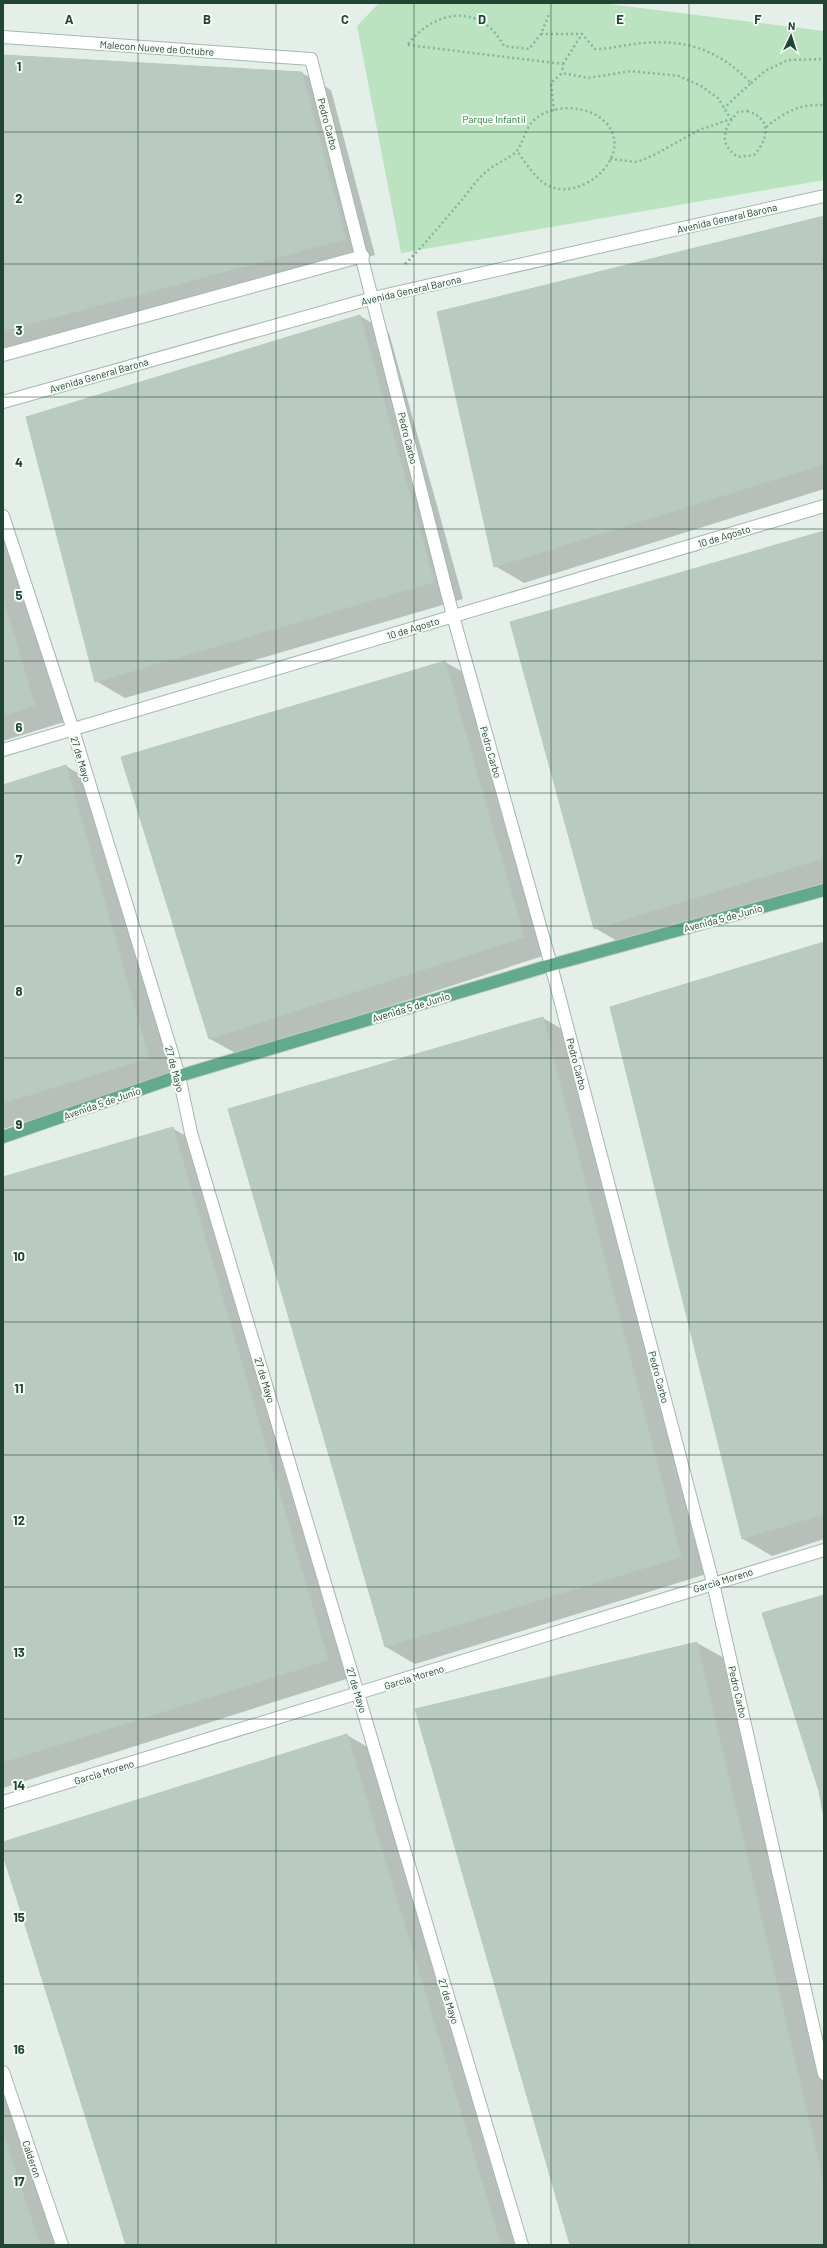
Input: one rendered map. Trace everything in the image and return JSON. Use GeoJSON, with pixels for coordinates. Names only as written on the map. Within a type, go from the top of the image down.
{"type":"FeatureCollection","features":[{"type":"Feature","properties":{"kind":"main road","name":"Avenida 5 de Junio"},"geometry":{"type":"LineString","coordinates":[[3,1137],[178,1076],[551,965],[824,890]]}},
{"type":"Feature","properties":{"kind":"street","name":"Malecon Nueve de Octubre"},"geometry":{"type":"LineString","coordinates":[[3,37],[311,59]]}},
{"type":"Feature","properties":{"kind":"street","name":"Pedro Carbo"},"geometry":{"type":"LineString","coordinates":[[311,59],[453,616],[551,965],[713,1583],[824,2074]]}},
{"type":"Feature","properties":{"kind":"street","name":"Avenida General Barona"},"geometry":{"type":"LineString","coordinates":[[3,402],[373,298],[824,196]]}},
{"type":"Feature","properties":{"kind":"street"},"geometry":{"type":"LineString","coordinates":[[3,355],[362,256]]}},
{"type":"Feature","properties":{"kind":"street","name":"10 de Agosto"},"geometry":{"type":"LineString","coordinates":[[3,750],[824,506]]}},
{"type":"Feature","properties":{"kind":"street","name":"27 de Mayo"},"geometry":{"type":"LineString","coordinates":[[3,516],[73,730],[178,1076],[191,1133],[522,2245]]}},
{"type":"Feature","properties":{"kind":"street","name":"Garcia Moreno"},"geometry":{"type":"LineString","coordinates":[[3,1802],[824,1550]]}},
{"type":"Feature","properties":{"kind":"street","name":"Calderon"},"geometry":{"type":"LineString","coordinates":[[3,2072],[62,2245]]}},
{"type":"Feature","properties":{"kind":"path"},"geometry":{"type":"LineString","coordinates":[[550,12],[541,34],[529,49],[504,46],[493,29],[484,23],[464,16],[454,16],[433,21],[424,27],[408,44],[563,64]]}},
{"type":"Feature","properties":{"kind":"path"},"geometry":{"type":"LineString","coordinates":[[541,34],[582,34],[595,49],[615,48],[644,43],[686,44],[709,52],[734,66],[751,83]]}},
{"type":"Feature","properties":{"kind":"path"},"geometry":{"type":"LineString","coordinates":[[554,111],[551,83],[562,73],[563,64],[582,34]]}},
{"type":"Feature","properties":{"kind":"path"},"geometry":{"type":"LineString","coordinates":[[724,108],[765,71],[788,60],[824,59]]}},
{"type":"Feature","properties":{"kind":"path"},"geometry":{"type":"LineString","coordinates":[[562,73],[588,78],[631,71],[679,76],[700,86],[718,98],[731,119]]}},
{"type":"Feature","properties":{"kind":"path"},"geometry":{"type":"LineString","coordinates":[[766,127],[796,108],[824,105]]}},
{"type":"Feature","properties":{"kind":"path"},"geometry":{"type":"LineString","coordinates":[[404,266],[487,171],[517,151],[533,121],[560,109],[576,108],[593,112],[602,119],[610,129],[614,140],[613,155],[602,173],[579,188],[562,189],[550,187],[537,178],[517,151]]}},
{"type":"Feature","properties":{"kind":"path"},"geometry":{"type":"LineString","coordinates":[[747,111],[757,114],[766,127],[766,136],[761,148],[754,155],[738,157],[731,152],[725,144],[724,134],[727,124],[738,112],[747,111]]}},
{"type":"Feature","properties":{"kind":"path"},"geometry":{"type":"LineString","coordinates":[[610,159],[637,162],[654,155],[699,130],[731,119]]}},
{"type":"Feature","properties":{"kind":"green space","name":"Parque Infantil"},"geometry":{"type":"Polygon","coordinates":[[[379,3],[601,3],[824,31],[824,180],[401,253],[357,26],[379,3]]]}},
{"type":"Feature","properties":{"kind":"building"},"geometry":{"type":"Polygon","coordinates":[[[3,55],[302,72],[346,239],[3,331],[3,55]]]}},
{"type":"Feature","properties":{"kind":"building"},"geometry":{"type":"Polygon","coordinates":[[[824,216],[824,464],[494,567],[437,312],[824,216]]]}},
{"type":"Feature","properties":{"kind":"building"},"geometry":{"type":"Polygon","coordinates":[[[360,315],[434,582],[95,682],[26,417],[360,315]]]}},
{"type":"Feature","properties":{"kind":"building"},"geometry":{"type":"Polygon","coordinates":[[[824,531],[824,858],[594,929],[510,622],[824,531]]]}},
{"type":"Feature","properties":{"kind":"building"},"geometry":{"type":"Polygon","coordinates":[[[3,598],[35,705],[3,716],[3,598]]]}},
{"type":"Feature","properties":{"kind":"building"},"geometry":{"type":"Polygon","coordinates":[[[445,661],[524,937],[209,1039],[121,757],[445,661]]]}},
{"type":"Feature","properties":{"kind":"building"},"geometry":{"type":"Polygon","coordinates":[[[66,765],[149,1058],[3,1103],[3,785],[66,765]]]}},
{"type":"Feature","properties":{"kind":"building"},"geometry":{"type":"Polygon","coordinates":[[[824,942],[824,1514],[742,1539],[610,1007],[824,942]]]}},
{"type":"Feature","properties":{"kind":"building"},"geometry":{"type":"Polygon","coordinates":[[[543,1017],[681,1557],[385,1647],[228,1109],[543,1017]]]}},
{"type":"Feature","properties":{"kind":"building"},"geometry":{"type":"Polygon","coordinates":[[[173,1127],[328,1660],[3,1762],[3,1177],[173,1127]]]}},
{"type":"Feature","properties":{"kind":"building"},"geometry":{"type":"Polygon","coordinates":[[[824,1595],[824,1818],[819,1791],[762,1613],[824,1595]]]}},
{"type":"Feature","properties":{"kind":"building"},"geometry":{"type":"Polygon","coordinates":[[[697,1642],[824,2185],[824,2245],[570,2245],[415,1709],[697,1642]]]}},
{"type":"Feature","properties":{"kind":"building"},"geometry":{"type":"Polygon","coordinates":[[[347,1734],[501,2245],[126,2245],[3,1855],[3,1842],[347,1734]]]}},
{"type":"Feature","properties":{"kind":"building"},"geometry":{"type":"Polygon","coordinates":[[[3,2133],[40,2245],[3,2245],[3,2133]]]}}]}
